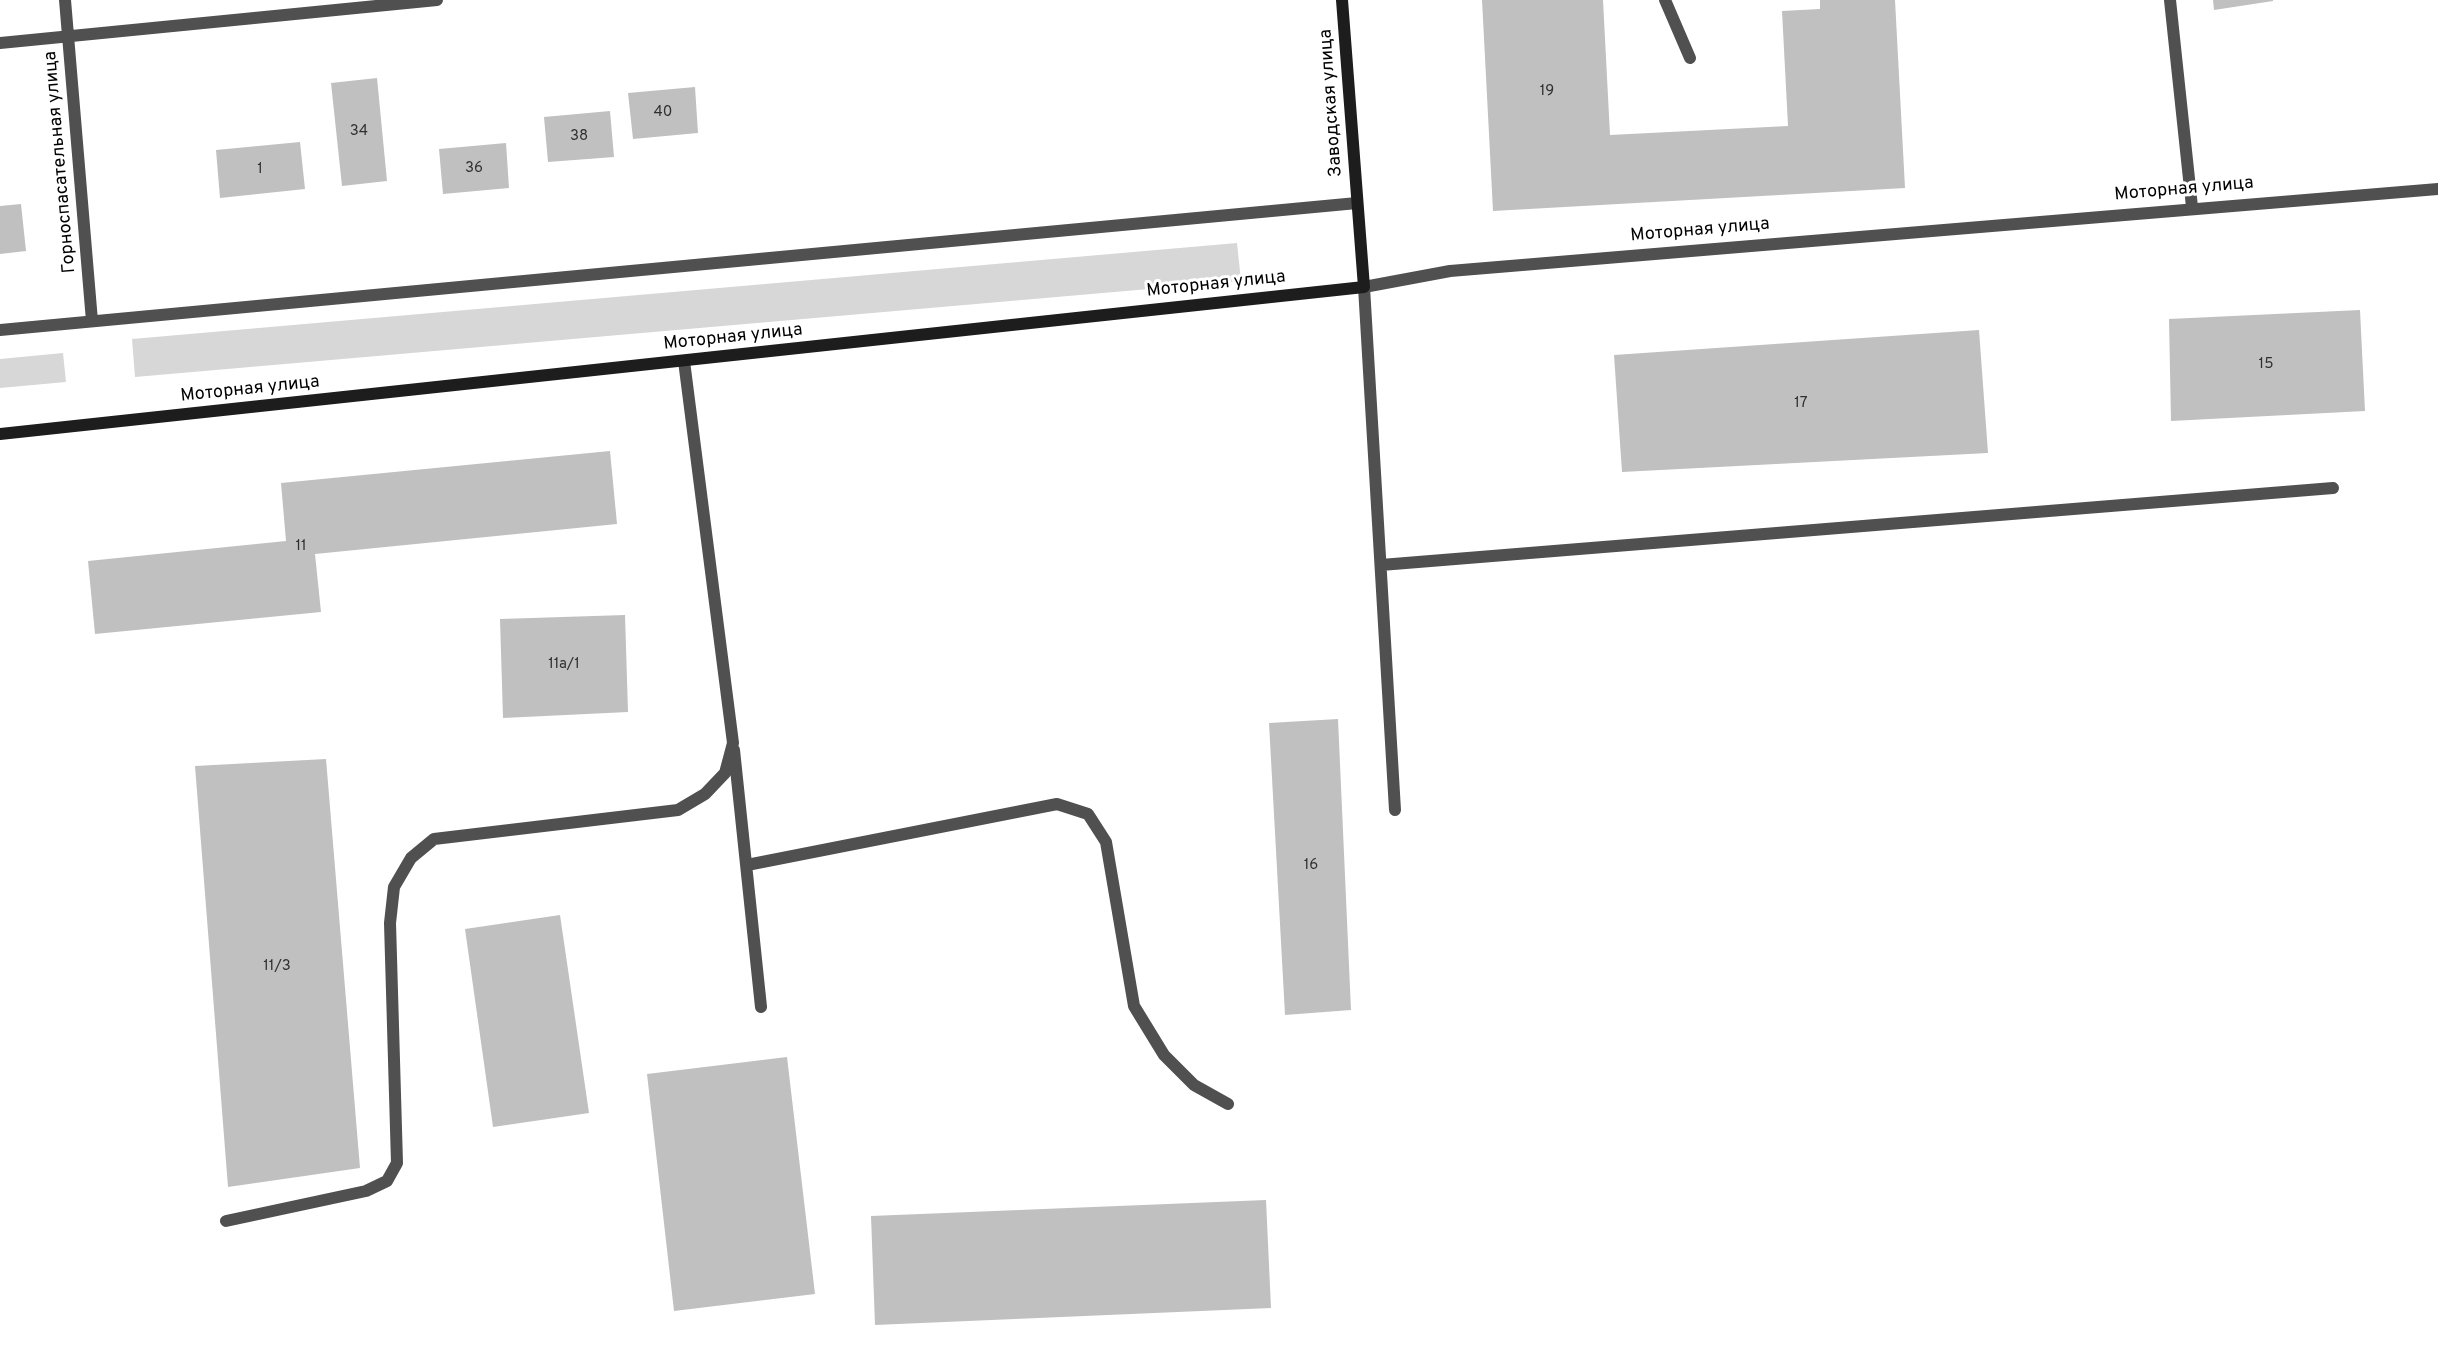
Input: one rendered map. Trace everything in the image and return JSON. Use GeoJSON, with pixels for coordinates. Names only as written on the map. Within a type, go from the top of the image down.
{"type":"FeatureCollection","features":[{"type":"Feature","properties":{"kind":"street","name":"Горноспасательная улица"},"geometry":{"type":"LineString","coordinates":[[65,0],[92,321]]}},
{"type":"Feature","properties":{"kind":"street"},"geometry":{"type":"LineString","coordinates":[[0,43],[437,0]]}},
{"type":"Feature","properties":{"kind":"street","name":"Заводская улица"},"geometry":{"type":"LineString","coordinates":[[1342,0],[1364,287]]}},
{"type":"Feature","properties":{"kind":"street"},"geometry":{"type":"LineString","coordinates":[[1665,0],[1690,58]]}},
{"type":"Feature","properties":{"kind":"street"},"geometry":{"type":"LineString","coordinates":[[2170,0],[2192,207]]}},
{"type":"Feature","properties":{"kind":"street","name":"Моторная улица"},"geometry":{"type":"LineString","coordinates":[[0,434],[1364,287],[1450,271],[2192,207],[2438,189]]}},
{"type":"Feature","properties":{"kind":"street"},"geometry":{"type":"LineString","coordinates":[[0,330],[1357,203]]}},
{"type":"Feature","properties":{"kind":"street"},"geometry":{"type":"LineString","coordinates":[[1364,287],[1395,810]]}},
{"type":"Feature","properties":{"kind":"street"},"geometry":{"type":"LineString","coordinates":[[684,361],[733,743],[761,1007]]}},
{"type":"Feature","properties":{"kind":"street"},"geometry":{"type":"LineString","coordinates":[[1381,565],[2333,488]]}},
{"type":"Feature","properties":{"kind":"street"},"geometry":{"type":"LineString","coordinates":[[226,1221],[366,1191],[387,1181],[397,1163],[390,923],[394,887],[411,858],[434,839],[678,810],[705,794],[725,772],[733,743]]}},
{"type":"Feature","properties":{"kind":"street"},"geometry":{"type":"LineString","coordinates":[[747,865],[1057,804],[1088,814],[1106,842],[1134,1006],[1164,1054],[1194,1085],[1228,1104]]}},
{"type":"Feature","properties":{"kind":"shaded area"},"geometry":{"type":"Polygon","coordinates":[[[1237,243],[1241,281],[135,377],[132,339],[1237,243]]]}},
{"type":"Feature","properties":{"kind":"shaded area"},"geometry":{"type":"Polygon","coordinates":[[[63,353],[66,382],[0,388],[0,359],[63,353]]]}},
{"type":"Feature","properties":{"kind":"building"},"geometry":{"type":"Polygon","coordinates":[[[1482,0],[1603,0],[1610,135],[1788,126],[1782,11],[1820,9],[1820,0],[1895,0],[1905,188],[1493,211],[1482,0]]]}},
{"type":"Feature","properties":{"kind":"building"},"geometry":{"type":"Polygon","coordinates":[[[2213,0],[2273,0],[2273,1],[2214,10],[2213,0]]]}},
{"type":"Feature","properties":{"kind":"building"},"geometry":{"type":"Polygon","coordinates":[[[377,78],[387,181],[342,186],[331,83],[377,78]]]}},
{"type":"Feature","properties":{"kind":"building"},"geometry":{"type":"Polygon","coordinates":[[[695,87],[698,133],[633,139],[628,93],[695,87]]]}},
{"type":"Feature","properties":{"kind":"building"},"geometry":{"type":"Polygon","coordinates":[[[610,111],[614,157],[548,162],[544,117],[610,111]]]}},
{"type":"Feature","properties":{"kind":"building"},"geometry":{"type":"Polygon","coordinates":[[[300,142],[305,189],[220,198],[216,150],[300,142]]]}},
{"type":"Feature","properties":{"kind":"building"},"geometry":{"type":"Polygon","coordinates":[[[506,143],[509,188],[443,194],[439,149],[506,143]]]}},
{"type":"Feature","properties":{"kind":"building"},"geometry":{"type":"Polygon","coordinates":[[[21,204],[26,251],[0,254],[0,206],[21,204]]]}},
{"type":"Feature","properties":{"kind":"building"},"geometry":{"type":"Polygon","coordinates":[[[2360,310],[2365,411],[2171,421],[2169,319],[2360,310]]]}},
{"type":"Feature","properties":{"kind":"building"},"geometry":{"type":"Polygon","coordinates":[[[1979,330],[1988,453],[1622,472],[1614,355],[1979,330]]]}},
{"type":"Feature","properties":{"kind":"building"},"geometry":{"type":"Polygon","coordinates":[[[610,451],[617,524],[315,554],[321,612],[95,634],[88,561],[286,541],[281,483],[610,451]]]}},
{"type":"Feature","properties":{"kind":"building"},"geometry":{"type":"Polygon","coordinates":[[[625,615],[628,712],[503,718],[500,619],[625,615]]]}},
{"type":"Feature","properties":{"kind":"building"},"geometry":{"type":"Polygon","coordinates":[[[1338,719],[1351,1010],[1285,1015],[1269,723],[1338,719]]]}},
{"type":"Feature","properties":{"kind":"building"},"geometry":{"type":"Polygon","coordinates":[[[326,759],[360,1168],[228,1187],[195,766],[326,759]]]}},
{"type":"Feature","properties":{"kind":"building"},"geometry":{"type":"Polygon","coordinates":[[[560,915],[589,1113],[493,1127],[465,929],[560,915]]]}},
{"type":"Feature","properties":{"kind":"building"},"geometry":{"type":"Polygon","coordinates":[[[787,1057],[815,1294],[674,1311],[647,1074],[787,1057]]]}},
{"type":"Feature","properties":{"kind":"building"},"geometry":{"type":"Polygon","coordinates":[[[1266,1200],[1271,1308],[875,1325],[871,1216],[1266,1200]]]}}]}
